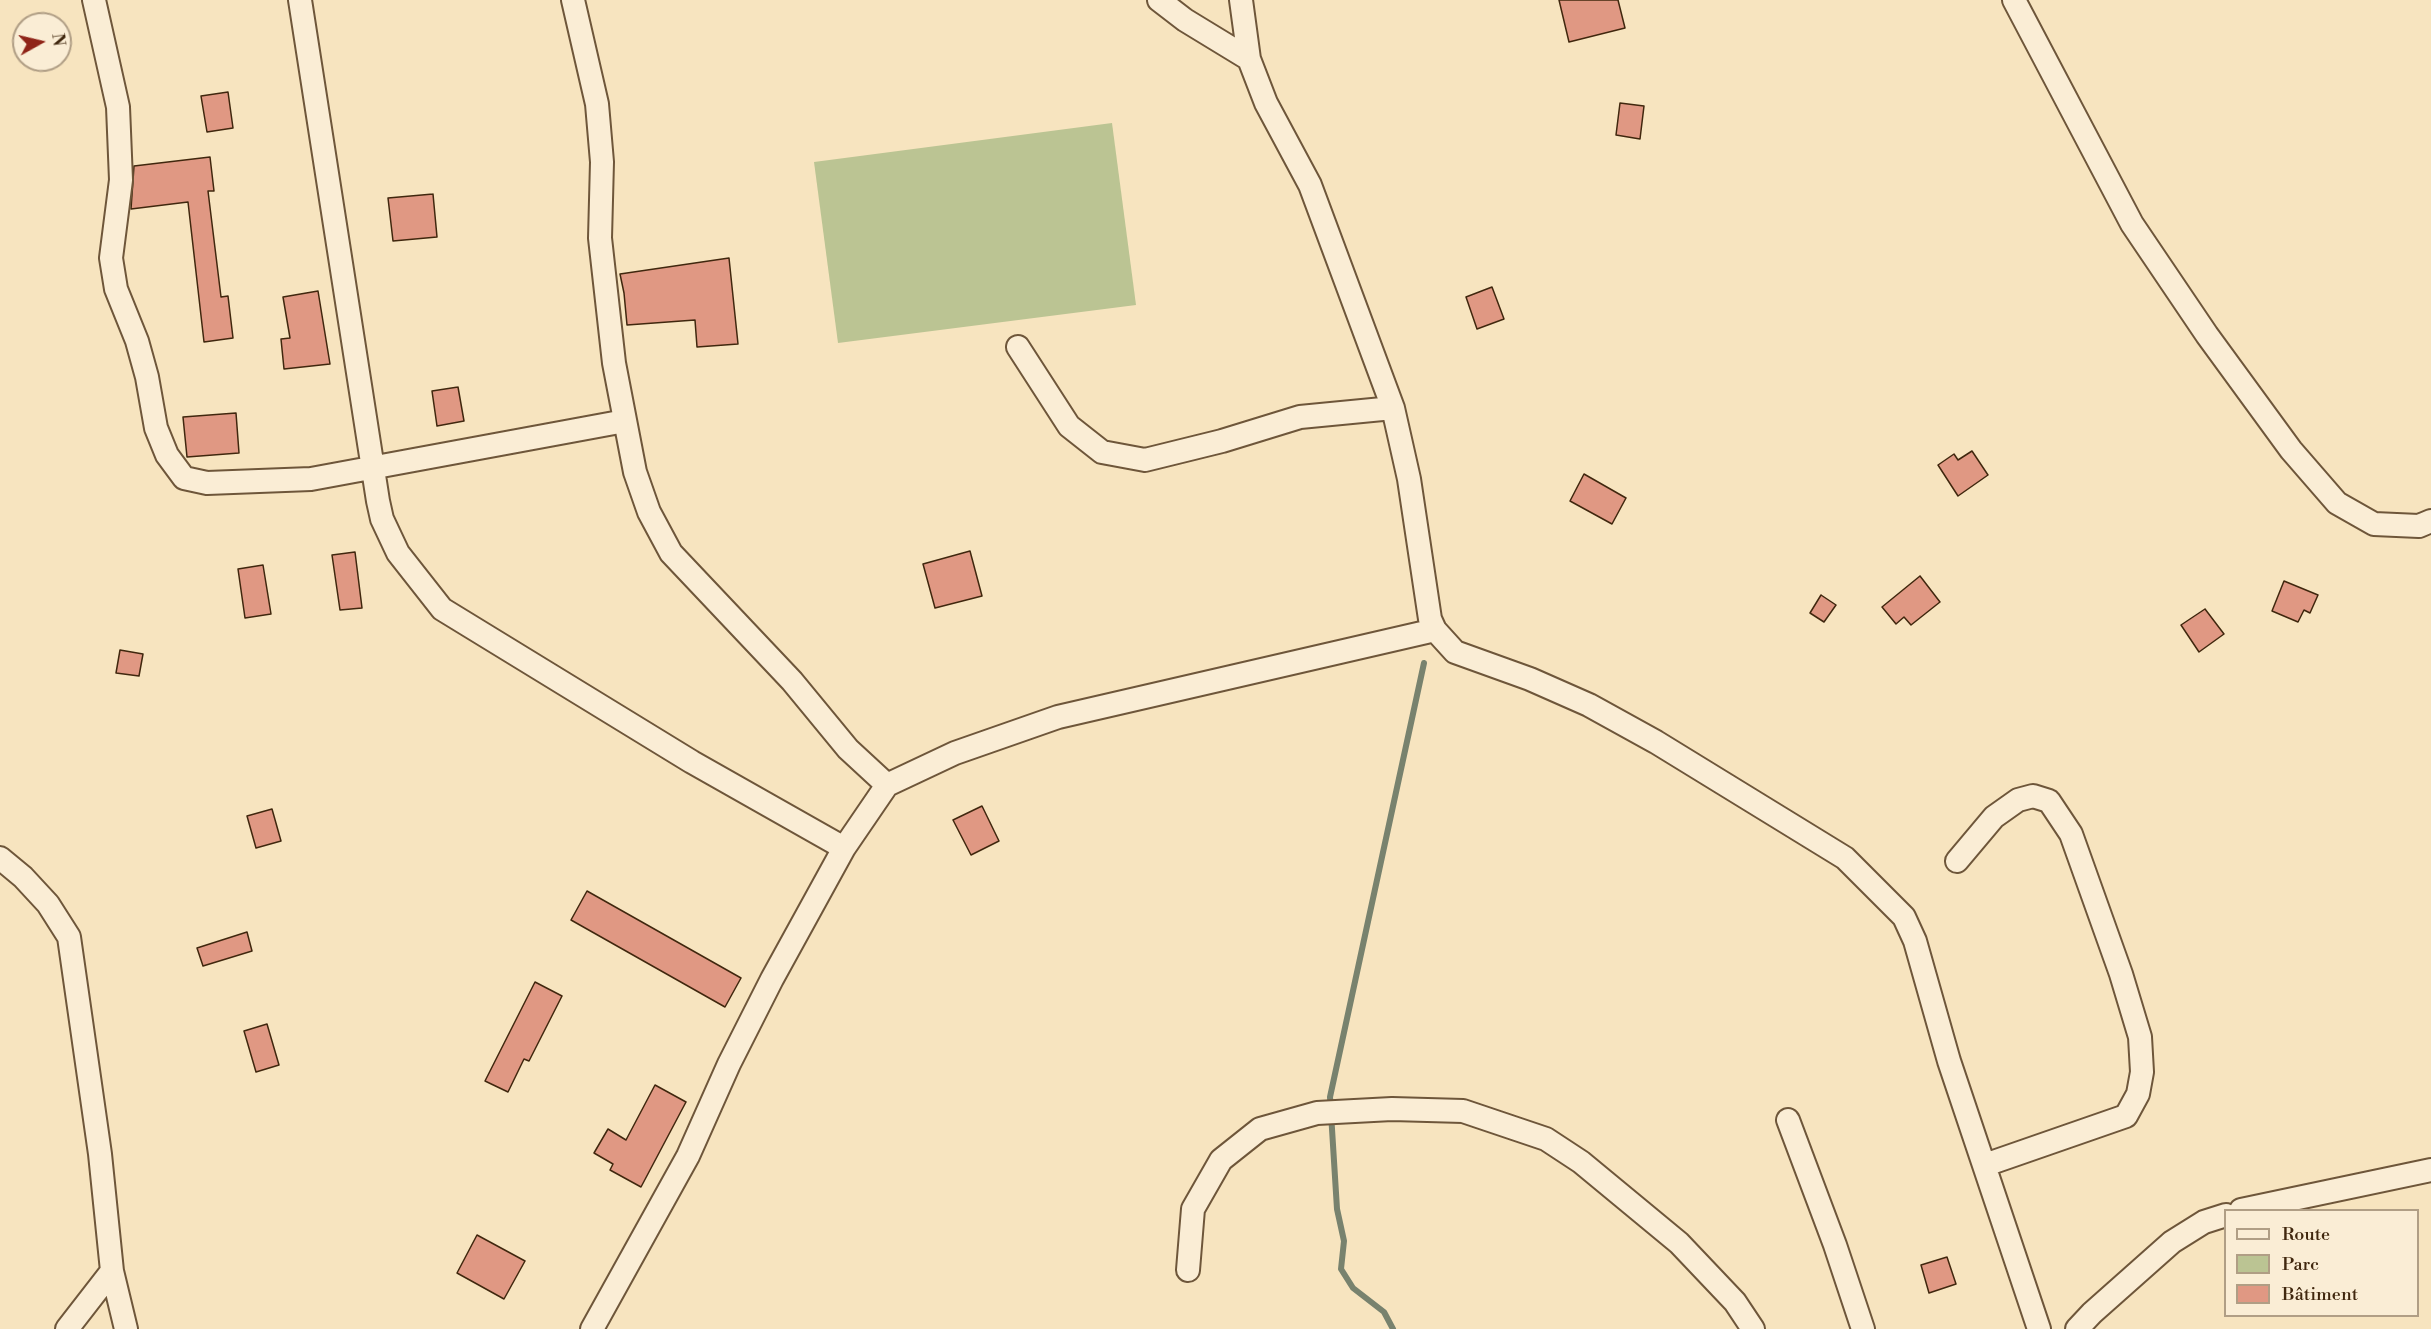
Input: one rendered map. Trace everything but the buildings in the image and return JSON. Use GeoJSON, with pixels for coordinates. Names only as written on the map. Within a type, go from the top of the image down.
{"type":"FeatureCollection","features":[{"type":"Feature","properties":{"kind":"street"},"geometry":{"type":"LineString","coordinates":[[94,0],[118,107],[121,180],[111,258],[116,289],[137,341],[147,378],[156,428],[167,455],[184,478],[207,483],[311,479],[625,421]]}},
{"type":"Feature","properties":{"kind":"street"},"geometry":{"type":"LineString","coordinates":[[300,0],[382,519],[398,553],[442,609],[692,762],[844,848]]}},
{"type":"Feature","properties":{"kind":"street"},"geometry":{"type":"LineString","coordinates":[[573,0],[597,104],[602,162],[600,238],[614,363],[635,472],[649,512],[671,553],[792,681],[848,748],[887,785]]}},
{"type":"Feature","properties":{"kind":"street"},"geometry":{"type":"LineString","coordinates":[[1159,0],[1185,20],[1249,59]]}},
{"type":"Feature","properties":{"kind":"street"},"geometry":{"type":"LineString","coordinates":[[1241,0],[1249,59],[1266,103],[1310,185],[1394,408],[1409,478],[1430,619],[1435,630],[1455,652],[1530,679],[1588,705],[1656,742],[1845,858],[1904,917],[1915,941],[1949,1061],[2039,1329]]}},
{"type":"Feature","properties":{"kind":"street"},"geometry":{"type":"LineString","coordinates":[[2014,0],[2132,224],[2207,335],[2291,450],[2337,503],[2374,524],[2419,526],[2431,521]]}},
{"type":"Feature","properties":{"kind":"street"},"geometry":{"type":"LineString","coordinates":[[1018,346],[1070,426],[1102,452],[1145,460],[1222,441],[1300,417],[1394,408]]}},
{"type":"Feature","properties":{"kind":"street"},"geometry":{"type":"LineString","coordinates":[[592,1329],[688,1156],[729,1065],[844,848],[887,785],[955,753],[1059,717],[1435,630]]}},
{"type":"Feature","properties":{"kind":"street"},"geometry":{"type":"LineString","coordinates":[[1957,861],[1994,817],[2018,800],[2033,796],[2049,801],[2071,834],[2121,974],[2140,1037],[2142,1072],[2138,1094],[2126,1116],[1985,1165]]}},
{"type":"Feature","properties":{"kind":"street"},"geometry":{"type":"LineString","coordinates":[[0,858],[23,877],[48,904],[69,937],[100,1154],[112,1271],[126,1329]]}},
{"type":"Feature","properties":{"kind":"street"},"geometry":{"type":"LineString","coordinates":[[1188,1270],[1193,1209],[1221,1160],[1260,1130],[1317,1113],[1392,1109],[1463,1110],[1546,1139],[1606,1181],[1679,1243],[1735,1302],[1753,1329]]}},
{"type":"Feature","properties":{"kind":"street"},"geometry":{"type":"LineString","coordinates":[[1788,1120],[1835,1245],[1863,1329]]}},
{"type":"Feature","properties":{"kind":"street"},"geometry":{"type":"LineString","coordinates":[[2246,1209],[2431,1170]]}},
{"type":"Feature","properties":{"kind":"street"},"geometry":{"type":"LineString","coordinates":[[2077,1329],[2172,1242],[2204,1222],[2224,1216]]}},
{"type":"Feature","properties":{"kind":"street"},"geometry":{"type":"LineString","coordinates":[[67,1329],[112,1271]]}},
{"type":"Feature","properties":{"kind":"green space"},"geometry":{"type":"Polygon","coordinates":[[[1112,123],[1136,305],[838,343],[814,162],[1112,123]]]}},
{"type":"Feature","properties":{"kind":"waterway"},"geometry":{"type":"LineString","coordinates":[[1393,1329],[1384,1312],[1353,1288],[1341,1269],[1344,1241],[1337,1209],[1330,1097],[1424,663]]}}]}
